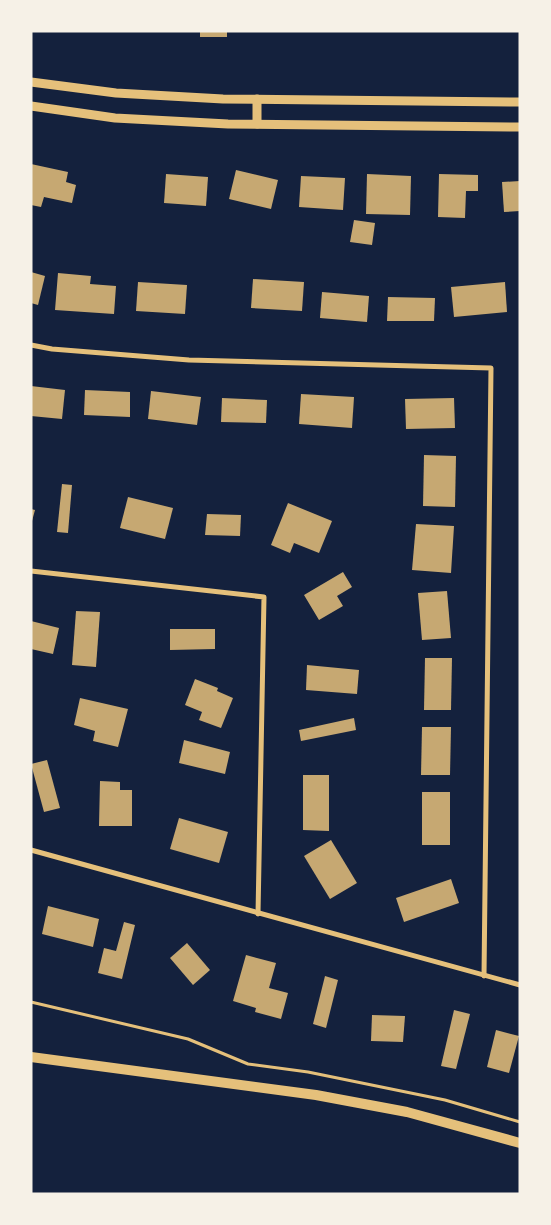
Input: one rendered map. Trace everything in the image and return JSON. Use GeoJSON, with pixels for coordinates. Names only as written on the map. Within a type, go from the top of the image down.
{"type":"FeatureCollection","features":[{"type":"Feature","properties":{"kind":"main road"},"geometry":{"type":"LineString","coordinates":[[31,1057],[316,1094],[407,1112],[520,1143]]}},
{"type":"Feature","properties":{"kind":"street"},"geometry":{"type":"LineString","coordinates":[[31,82],[116,93],[257,99],[520,102]]}},
{"type":"Feature","properties":{"kind":"street"},"geometry":{"type":"LineString","coordinates":[[257,99],[257,124]]}},
{"type":"Feature","properties":{"kind":"street"},"geometry":{"type":"LineString","coordinates":[[31,106],[115,118],[257,124],[520,127]]}},
{"type":"Feature","properties":{"kind":"street"},"geometry":{"type":"LineString","coordinates":[[31,345],[52,349],[190,360],[491,368],[484,976]]}},
{"type":"Feature","properties":{"kind":"street"},"geometry":{"type":"LineString","coordinates":[[31,571],[264,597],[258,914]]}},
{"type":"Feature","properties":{"kind":"street"},"geometry":{"type":"LineString","coordinates":[[31,850],[520,985]]}},
{"type":"Feature","properties":{"kind":"path"},"geometry":{"type":"LineString","coordinates":[[31,1002],[188,1039],[248,1064],[308,1072],[445,1100],[520,1122]]}},
{"type":"Feature","properties":{"kind":"building"},"geometry":{"type":"Polygon","coordinates":[[[200,31],[227,31],[227,37],[200,37],[200,31]]]}},
{"type":"Feature","properties":{"kind":"building"},"geometry":{"type":"Polygon","coordinates":[[[31,164],[68,172],[66,182],[76,185],[72,203],[44,197],[41,207],[31,205],[31,164]]]}},
{"type":"Feature","properties":{"kind":"building"},"geometry":{"type":"Polygon","coordinates":[[[236,170],[278,180],[271,209],[229,199],[236,170]]]}},
{"type":"Feature","properties":{"kind":"building"},"geometry":{"type":"Polygon","coordinates":[[[166,174],[208,177],[206,206],[164,203],[166,174]]]}},
{"type":"Feature","properties":{"kind":"building"},"geometry":{"type":"Polygon","coordinates":[[[367,174],[411,176],[410,215],[366,214],[367,174]]]}},
{"type":"Feature","properties":{"kind":"building"},"geometry":{"type":"Polygon","coordinates":[[[439,174],[478,175],[478,191],[466,191],[465,218],[438,217],[439,174]]]}},
{"type":"Feature","properties":{"kind":"building"},"geometry":{"type":"Polygon","coordinates":[[[301,176],[345,178],[343,210],[299,207],[301,176]]]}},
{"type":"Feature","properties":{"kind":"building"},"geometry":{"type":"Polygon","coordinates":[[[520,181],[520,211],[504,212],[502,182],[520,181]]]}},
{"type":"Feature","properties":{"kind":"building"},"geometry":{"type":"Polygon","coordinates":[[[354,220],[375,223],[372,245],[350,242],[354,220]]]}},
{"type":"Feature","properties":{"kind":"building"},"geometry":{"type":"Polygon","coordinates":[[[31,272],[45,276],[38,305],[31,303],[31,272]]]}},
{"type":"Feature","properties":{"kind":"building"},"geometry":{"type":"Polygon","coordinates":[[[58,273],[91,276],[90,284],[116,286],[114,314],[55,310],[58,273]]]}},
{"type":"Feature","properties":{"kind":"building"},"geometry":{"type":"Polygon","coordinates":[[[253,279],[304,282],[302,311],[251,308],[253,279]]]}},
{"type":"Feature","properties":{"kind":"building"},"geometry":{"type":"Polygon","coordinates":[[[138,282],[187,285],[185,314],[136,311],[138,282]]]}},
{"type":"Feature","properties":{"kind":"building"},"geometry":{"type":"Polygon","coordinates":[[[505,282],[507,312],[454,317],[451,287],[505,282]]]}},
{"type":"Feature","properties":{"kind":"building"},"geometry":{"type":"Polygon","coordinates":[[[322,292],[369,296],[367,322],[320,318],[322,292]]]}},
{"type":"Feature","properties":{"kind":"building"},"geometry":{"type":"Polygon","coordinates":[[[388,297],[435,298],[434,321],[387,321],[388,297]]]}},
{"type":"Feature","properties":{"kind":"building"},"geometry":{"type":"Polygon","coordinates":[[[31,386],[65,390],[62,419],[31,416],[31,386]]]}},
{"type":"Feature","properties":{"kind":"building"},"geometry":{"type":"Polygon","coordinates":[[[85,390],[130,392],[130,417],[84,415],[85,390]]]}},
{"type":"Feature","properties":{"kind":"building"},"geometry":{"type":"Polygon","coordinates":[[[151,391],[201,397],[197,425],[148,419],[151,391]]]}},
{"type":"Feature","properties":{"kind":"building"},"geometry":{"type":"Polygon","coordinates":[[[301,394],[354,397],[352,428],[299,424],[301,394]]]}},
{"type":"Feature","properties":{"kind":"building"},"geometry":{"type":"Polygon","coordinates":[[[222,398],[267,400],[266,423],[221,422],[222,398]]]}},
{"type":"Feature","properties":{"kind":"building"},"geometry":{"type":"Polygon","coordinates":[[[454,398],[455,428],[406,429],[405,399],[454,398]]]}},
{"type":"Feature","properties":{"kind":"building"},"geometry":{"type":"Polygon","coordinates":[[[424,455],[456,456],[455,507],[423,506],[424,455]]]}},
{"type":"Feature","properties":{"kind":"building"},"geometry":{"type":"Polygon","coordinates":[[[62,484],[72,485],[68,533],[57,532],[62,484]]]}},
{"type":"Feature","properties":{"kind":"building"},"geometry":{"type":"Polygon","coordinates":[[[128,497],[173,508],[165,539],[120,528],[128,497]]]}},
{"type":"Feature","properties":{"kind":"building"},"geometry":{"type":"Polygon","coordinates":[[[288,503],[332,521],[319,553],[294,543],[290,553],[271,545],[288,503]]]}},
{"type":"Feature","properties":{"kind":"building"},"geometry":{"type":"Polygon","coordinates":[[[31,509],[35,510],[32,521],[31,521],[31,509]]]}},
{"type":"Feature","properties":{"kind":"building"},"geometry":{"type":"Polygon","coordinates":[[[207,514],[241,515],[240,536],[205,535],[207,514]]]}},
{"type":"Feature","properties":{"kind":"building"},"geometry":{"type":"Polygon","coordinates":[[[416,524],[454,526],[451,573],[412,570],[416,524]]]}},
{"type":"Feature","properties":{"kind":"building"},"geometry":{"type":"Polygon","coordinates":[[[343,572],[352,587],[337,596],[343,606],[319,620],[304,595],[343,572]]]}},
{"type":"Feature","properties":{"kind":"building"},"geometry":{"type":"Polygon","coordinates":[[[447,591],[451,638],[422,640],[418,593],[447,591]]]}},
{"type":"Feature","properties":{"kind":"building"},"geometry":{"type":"Polygon","coordinates":[[[76,611],[100,612],[96,667],[72,665],[76,611]]]}},
{"type":"Feature","properties":{"kind":"building"},"geometry":{"type":"Polygon","coordinates":[[[31,621],[59,628],[53,654],[31,649],[31,621]]]}},
{"type":"Feature","properties":{"kind":"building"},"geometry":{"type":"Polygon","coordinates":[[[170,629],[215,629],[215,649],[170,650],[170,629]]]}},
{"type":"Feature","properties":{"kind":"building"},"geometry":{"type":"Polygon","coordinates":[[[425,658],[452,658],[451,710],[424,710],[425,658]]]}},
{"type":"Feature","properties":{"kind":"building"},"geometry":{"type":"Polygon","coordinates":[[[307,665],[359,670],[357,694],[306,690],[307,665]]]}},
{"type":"Feature","properties":{"kind":"building"},"geometry":{"type":"Polygon","coordinates":[[[195,679],[218,688],[217,691],[233,698],[221,728],[199,720],[202,712],[185,705],[195,679]]]}},
{"type":"Feature","properties":{"kind":"building"},"geometry":{"type":"Polygon","coordinates":[[[80,698],[128,709],[118,747],[93,741],[95,731],[74,725],[80,698]]]}},
{"type":"Feature","properties":{"kind":"building"},"geometry":{"type":"Polygon","coordinates":[[[354,718],[356,730],[301,741],[299,730],[354,718]]]}},
{"type":"Feature","properties":{"kind":"building"},"geometry":{"type":"Polygon","coordinates":[[[422,727],[451,727],[450,775],[421,775],[422,727]]]}},
{"type":"Feature","properties":{"kind":"building"},"geometry":{"type":"Polygon","coordinates":[[[184,740],[230,752],[225,774],[179,763],[184,740]]]}},
{"type":"Feature","properties":{"kind":"building"},"geometry":{"type":"Polygon","coordinates":[[[47,760],[60,808],[44,812],[31,764],[47,760]]]}},
{"type":"Feature","properties":{"kind":"building"},"geometry":{"type":"Polygon","coordinates":[[[303,775],[329,775],[329,831],[303,830],[303,775]]]}},
{"type":"Feature","properties":{"kind":"building"},"geometry":{"type":"Polygon","coordinates":[[[100,781],[120,782],[120,790],[132,790],[132,826],[99,826],[100,781]]]}},
{"type":"Feature","properties":{"kind":"building"},"geometry":{"type":"Polygon","coordinates":[[[422,792],[450,792],[450,845],[422,845],[422,792]]]}},
{"type":"Feature","properties":{"kind":"building"},"geometry":{"type":"Polygon","coordinates":[[[179,818],[228,832],[219,863],[170,849],[179,818]]]}},
{"type":"Feature","properties":{"kind":"building"},"geometry":{"type":"Polygon","coordinates":[[[331,840],[357,883],[330,899],[304,856],[331,840]]]}},
{"type":"Feature","properties":{"kind":"building"},"geometry":{"type":"Polygon","coordinates":[[[451,879],[459,903],[404,922],[396,898],[451,879]]]}},
{"type":"Feature","properties":{"kind":"building"},"geometry":{"type":"Polygon","coordinates":[[[48,906],[99,919],[93,947],[42,934],[48,906]]]}},
{"type":"Feature","properties":{"kind":"building"},"geometry":{"type":"Polygon","coordinates":[[[124,922],[135,925],[122,979],[98,973],[104,948],[116,951],[124,922]]]}},
{"type":"Feature","properties":{"kind":"building"},"geometry":{"type":"Polygon","coordinates":[[[187,943],[210,970],[193,985],[170,958],[187,943]]]}},
{"type":"Feature","properties":{"kind":"building"},"geometry":{"type":"Polygon","coordinates":[[[246,955],[276,963],[269,988],[288,993],[281,1019],[255,1012],[256,1008],[233,1001],[246,955]]]}},
{"type":"Feature","properties":{"kind":"building"},"geometry":{"type":"Polygon","coordinates":[[[325,976],[338,980],[326,1028],[313,1024],[325,976]]]}},
{"type":"Feature","properties":{"kind":"building"},"geometry":{"type":"Polygon","coordinates":[[[454,1010],[470,1014],[456,1069],[441,1066],[454,1010]]]}},
{"type":"Feature","properties":{"kind":"building"},"geometry":{"type":"Polygon","coordinates":[[[372,1015],[405,1016],[403,1042],[371,1041],[372,1015]]]}},
{"type":"Feature","properties":{"kind":"building"},"geometry":{"type":"Polygon","coordinates":[[[496,1030],[519,1036],[509,1073],[487,1067],[496,1030]]]}}]}
